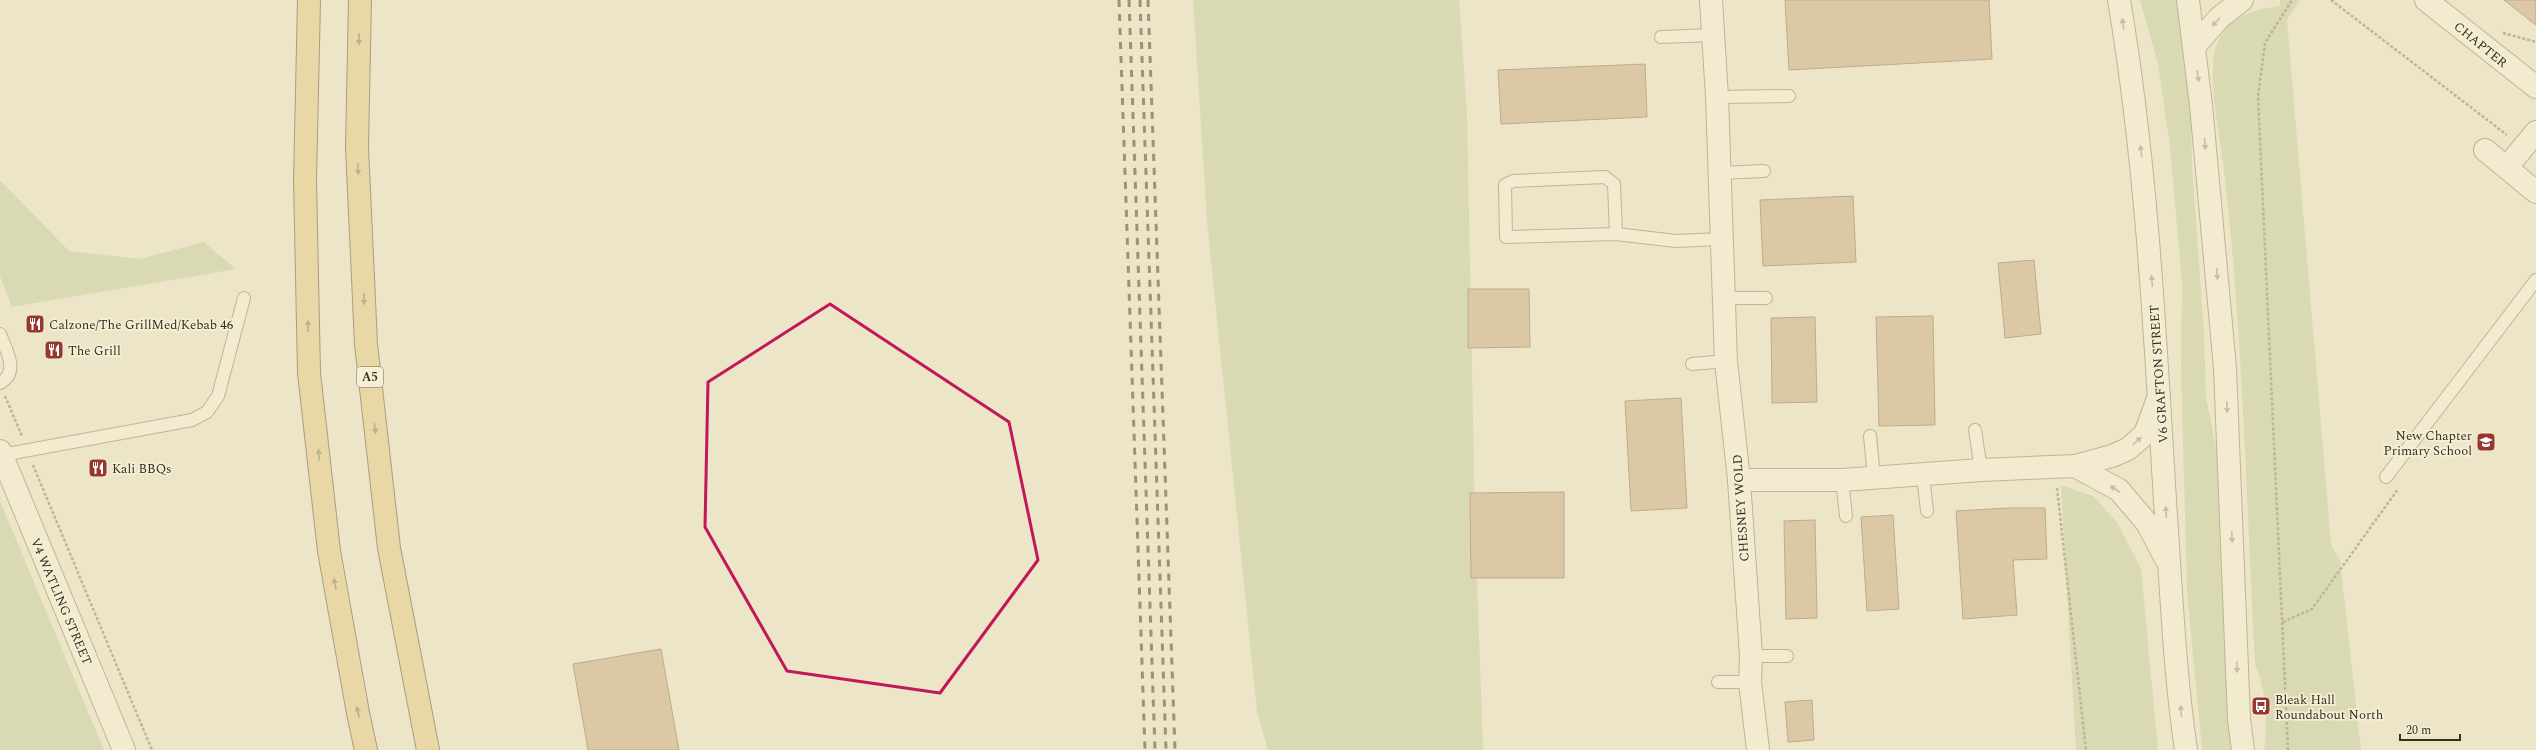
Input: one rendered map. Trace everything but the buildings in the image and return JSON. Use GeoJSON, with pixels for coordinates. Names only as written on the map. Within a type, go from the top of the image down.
{"type":"FeatureCollection","features":[{"type":"Feature","properties":{"kind":"highway"},"geometry":{"type":"LineString","coordinates":[[309,0],[304,180],[310,373],[329,551],[366,750]]}},
{"type":"Feature","properties":{"kind":"highway","name":"A5"},"geometry":{"type":"LineString","coordinates":[[360,0],[357,147],[366,344],[389,548],[428,750]]}},
{"type":"Feature","properties":{"kind":"street","name":"CHESNEY WOLD"},"geometry":{"type":"LineString","coordinates":[[1711,0],[1717,97],[1720,239],[1726,361],[1739,480],[1751,656],[1750,682],[1758,750]]}},
{"type":"Feature","properties":{"kind":"street","name":"V6 GRAFTON STREET"},"geometry":{"type":"LineString","coordinates":[[2119,0],[2141,154],[2170,566],[2186,750]]}},
{"type":"Feature","properties":{"kind":"street"},"geometry":{"type":"LineString","coordinates":[[2188,0],[2194,47],[2225,368],[2239,720],[2243,750]]}},
{"type":"Feature","properties":{"kind":"street"},"geometry":{"type":"LineString","coordinates":[[2194,47],[2219,18],[2242,0]]}},
{"type":"Feature","properties":{"kind":"street","name":"CHAPTER"},"geometry":{"type":"LineString","coordinates":[[2426,0],[2536,87]]}},
{"type":"Feature","properties":{"kind":"street"},"geometry":{"type":"LineString","coordinates":[[2507,167],[2529,139]]}},
{"type":"Feature","properties":{"kind":"street"},"geometry":{"type":"LineString","coordinates":[[2485,150],[2536,192]]}},
{"type":"Feature","properties":{"kind":"street"},"geometry":{"type":"LineString","coordinates":[[1739,480],[1842,480],[1874,477],[1923,476],[1981,470],[2065,467],[2112,456],[2128,449],[2145,434],[2159,396]]}},
{"type":"Feature","properties":{"kind":"street","name":"V4 WATLING STREET"},"geometry":{"type":"LineString","coordinates":[[1,454],[124,750]]}},
{"type":"Feature","properties":{"kind":"street"},"geometry":{"type":"LineString","coordinates":[[2065,467],[2119,490],[2147,523],[2170,566]]}},
{"type":"Feature","properties":{"kind":"lane"},"geometry":{"type":"LineString","coordinates":[[1661,37],[1713,35]]}},
{"type":"Feature","properties":{"kind":"lane"},"geometry":{"type":"LineString","coordinates":[[1717,97],[1789,96]]}},
{"type":"Feature","properties":{"kind":"lane"},"geometry":{"type":"LineString","coordinates":[[1719,173],[1764,171]]}},
{"type":"Feature","properties":{"kind":"lane"},"geometry":{"type":"LineString","coordinates":[[1616,234],[1614,184],[1610,179],[1605,177],[1513,181],[1505,185],[1506,237],[1616,234],[1676,241],[1720,239]]}},
{"type":"Feature","properties":{"kind":"lane"},"geometry":{"type":"LineString","coordinates":[[2386,477],[2536,280]]}},
{"type":"Feature","properties":{"kind":"lane"},"geometry":{"type":"LineString","coordinates":[[1,454],[192,420],[207,412],[218,396],[244,298]]}},
{"type":"Feature","properties":{"kind":"lane"},"geometry":{"type":"LineString","coordinates":[[1724,298],[1766,298]]}},
{"type":"Feature","properties":{"kind":"lane"},"geometry":{"type":"LineString","coordinates":[[0,334],[11,363],[10,373],[1,386]]}},
{"type":"Feature","properties":{"kind":"lane"},"geometry":{"type":"LineString","coordinates":[[1692,364],[1726,361]]}},
{"type":"Feature","properties":{"kind":"lane"},"geometry":{"type":"LineString","coordinates":[[1975,430],[1981,470]]}},
{"type":"Feature","properties":{"kind":"lane"},"geometry":{"type":"LineString","coordinates":[[1870,436],[1874,477]]}},
{"type":"Feature","properties":{"kind":"lane"},"geometry":{"type":"LineString","coordinates":[[1923,476],[1927,511]]}},
{"type":"Feature","properties":{"kind":"lane"},"geometry":{"type":"LineString","coordinates":[[1842,480],[1846,516]]}},
{"type":"Feature","properties":{"kind":"lane"},"geometry":{"type":"LineString","coordinates":[[1751,656],[1787,656]]}},
{"type":"Feature","properties":{"kind":"lane"},"geometry":{"type":"LineString","coordinates":[[1718,682],[1750,682]]}},
{"type":"Feature","properties":{"kind":"path"},"geometry":{"type":"LineString","coordinates":[[2288,750],[2258,96],[2266,43],[2292,0]]}},
{"type":"Feature","properties":{"kind":"path"},"geometry":{"type":"LineString","coordinates":[[2331,0],[2529,139]]}},
{"type":"Feature","properties":{"kind":"path"},"geometry":{"type":"LineString","coordinates":[[1,386],[152,750]]}},
{"type":"Feature","properties":{"kind":"path"},"geometry":{"type":"LineString","coordinates":[[2065,467],[2086,750]]}},
{"type":"Feature","properties":{"kind":"highlighted area"},"geometry":{"type":"Polygon","coordinates":[[[830,304],[1009,422],[1038,560],[940,693],[787,671],[705,527],[708,382],[830,304]]]}},
{"type":"Feature","properties":{"kind":"green space"},"geometry":{"type":"Polygon","coordinates":[[[1193,0],[1459,0],[1467,115],[1475,522],[1483,750],[1268,750],[1257,712],[1207,221],[1193,0]]]}},
{"type":"Feature","properties":{"kind":"green space"},"geometry":{"type":"Polygon","coordinates":[[[2140,0],[2177,0],[2190,94],[2192,165],[2204,335],[2206,398],[2219,461],[2234,750],[2202,750],[2187,591],[2181,367],[2182,283],[2170,147],[2158,64],[2140,0]]]}},
{"type":"Feature","properties":{"kind":"green space"},"geometry":{"type":"Polygon","coordinates":[[[2280,0],[2300,0],[2287,20],[2331,545],[2340,560],[2361,750],[2264,750],[2266,718],[2262,684],[2255,664],[2240,350],[2230,224],[2214,98],[2213,63],[2215,49],[2220,37],[2231,23],[2246,14],[2262,9],[2280,6],[2280,0]]]}},
{"type":"Feature","properties":{"kind":"green space"},"geometry":{"type":"Polygon","coordinates":[[[0,180],[69,251],[140,259],[204,242],[236,269],[12,307],[0,276],[0,180]]]}},
{"type":"Feature","properties":{"kind":"green space"},"geometry":{"type":"Polygon","coordinates":[[[2061,485],[2093,496],[2117,522],[2141,569],[2158,750],[2076,750],[2061,485]]]}},
{"type":"Feature","properties":{"kind":"green space"},"geometry":{"type":"Polygon","coordinates":[[[0,501],[104,750],[0,750],[0,501]]]}},
{"type":"Feature","properties":{"kind":"railway"},"geometry":{"type":"LineString","coordinates":[[1119,0],[1145,750]]}},
{"type":"Feature","properties":{"kind":"railway"},"geometry":{"type":"LineString","coordinates":[[1129,0],[1155,750]]}},
{"type":"Feature","properties":{"kind":"railway"},"geometry":{"type":"LineString","coordinates":[[1140,0],[1166,750]]}},
{"type":"Feature","properties":{"kind":"railway"},"geometry":{"type":"LineString","coordinates":[[1148,0],[1175,750]]}},
{"type":"Feature","properties":{"kind":"place","name":"Calzone/The GrillMed/Kebab 46"},"geometry":{"type":"Point","coordinates":[35,324]}},
{"type":"Feature","properties":{"kind":"place","name":"The Grill"},"geometry":{"type":"Point","coordinates":[54,350]}},
{"type":"Feature","properties":{"kind":"place","name":"New Chapter Primary School"},"geometry":{"type":"Point","coordinates":[2486,442]}},
{"type":"Feature","properties":{"kind":"place","name":"Kali BBQs"},"geometry":{"type":"Point","coordinates":[98,468]}},
{"type":"Feature","properties":{"kind":"place","name":"Bleak Hall Roundabout North"},"geometry":{"type":"Point","coordinates":[2261,706]}}]}
